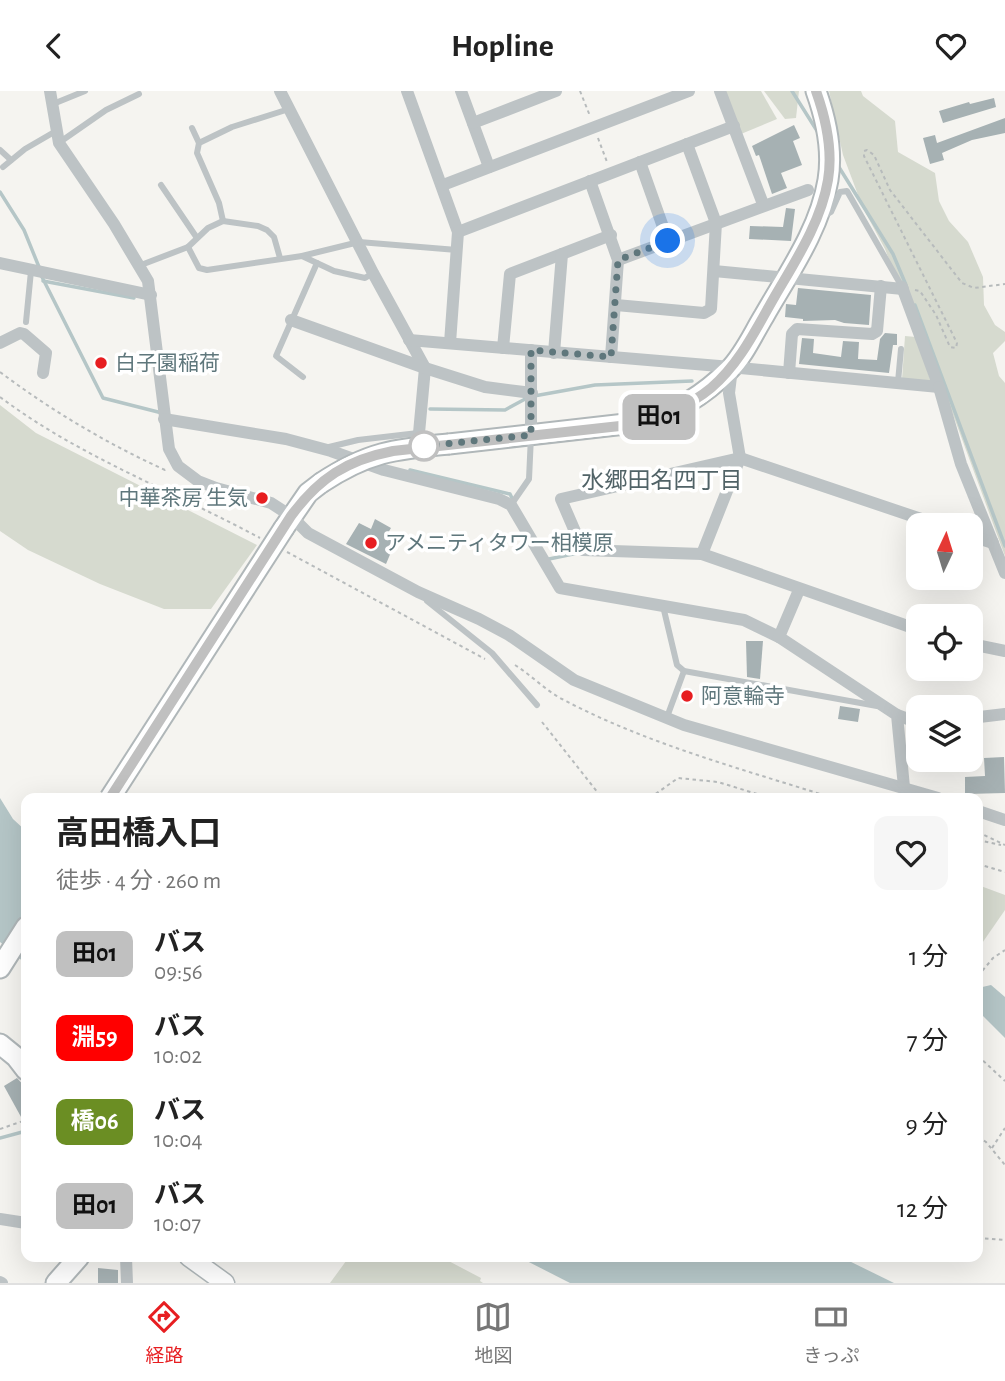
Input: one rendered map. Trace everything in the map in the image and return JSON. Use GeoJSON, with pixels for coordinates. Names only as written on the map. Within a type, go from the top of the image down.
{"type":"FeatureCollection","features":[{"type":"Feature","properties":{"kind":"main road"},"geometry":{"type":"LineString","coordinates":[[113,793],[288,522],[308,493],[320,483],[361,459],[377,454],[629,425],[661,417],[698,397],[732,367],[786,277],[815,222],[826,188],[830,159],[828,138],[816,91]]}},
{"type":"Feature","properties":{"kind":"main road"},"geometry":{"type":"LineString","coordinates":[[0,968],[21,935]]}},
{"type":"Feature","properties":{"kind":"main road"},"geometry":{"type":"LineString","coordinates":[[0,1044],[21,1065]]}},
{"type":"Feature","properties":{"kind":"main road"},"geometry":{"type":"LineString","coordinates":[[56,1283],[75,1262]]}},
{"type":"Feature","properties":{"kind":"main road"},"geometry":{"type":"LineString","coordinates":[[196,1262],[225,1283]]}},
{"type":"Feature","properties":{"kind":"street"},"geometry":{"type":"LineString","coordinates":[[281,91],[373,273],[425,368],[419,433]]}},
{"type":"Feature","properties":{"kind":"street"},"geometry":{"type":"LineString","coordinates":[[407,91],[458,232],[450,343]]}},
{"type":"Feature","properties":{"kind":"street"},"geometry":{"type":"LineString","coordinates":[[461,91],[489,167]]}},
{"type":"Feature","properties":{"kind":"street"},"geometry":{"type":"LineString","coordinates":[[473,123],[556,91]]}},
{"type":"Feature","properties":{"kind":"street"},"geometry":{"type":"LineString","coordinates":[[443,185],[689,91]]}},
{"type":"Feature","properties":{"kind":"street"},"geometry":{"type":"LineString","coordinates":[[720,91],[764,204]]}},
{"type":"Feature","properties":{"kind":"street"},"geometry":{"type":"LineString","coordinates":[[51,97],[58,137],[141,265],[148,281],[172,458],[187,474],[216,488],[271,503],[288,522],[418,592],[509,635],[574,680],[684,725],[923,793]]}},
{"type":"Feature","properties":{"kind":"street"},"geometry":{"type":"LineString","coordinates":[[458,232],[734,126]]}},
{"type":"Feature","properties":{"kind":"street"},"geometry":{"type":"LineString","coordinates":[[616,305],[708,312],[711,309],[716,223],[687,144]]}},
{"type":"Feature","properties":{"kind":"street"},"geometry":{"type":"LineString","coordinates":[[640,162],[668,241]]}},
{"type":"Feature","properties":{"kind":"street"},"geometry":{"type":"LineString","coordinates":[[590,181],[618,260],[611,357]]}},
{"type":"Feature","properties":{"kind":"street"},"geometry":{"type":"LineString","coordinates":[[618,260],[808,190]]}},
{"type":"Feature","properties":{"kind":"street"},"geometry":{"type":"LineString","coordinates":[[503,348],[509,275],[611,235]]}},
{"type":"Feature","properties":{"kind":"street"},"geometry":{"type":"LineString","coordinates":[[554,352],[562,254]]}},
{"type":"Feature","properties":{"kind":"street"},"geometry":{"type":"LineString","coordinates":[[0,263],[151,295]]}},
{"type":"Feature","properties":{"kind":"street"},"geometry":{"type":"LineString","coordinates":[[714,271],[907,289],[961,464],[1005,573]]}},
{"type":"Feature","properties":{"kind":"street"},"geometry":{"type":"LineString","coordinates":[[789,373],[792,334],[797,329],[872,334],[877,331],[881,286]]}},
{"type":"Feature","properties":{"kind":"street"},"geometry":{"type":"LineString","coordinates":[[291,320],[425,368],[531,399]]}},
{"type":"Feature","properties":{"kind":"street"},"geometry":{"type":"LineString","coordinates":[[0,343],[22,333],[46,353],[48,369]]}},
{"type":"Feature","properties":{"kind":"street"},"geometry":{"type":"LineString","coordinates":[[409,340],[939,387]]}},
{"type":"Feature","properties":{"kind":"street"},"geometry":{"type":"LineString","coordinates":[[531,350],[531,435]]}},
{"type":"Feature","properties":{"kind":"street"},"geometry":{"type":"LineString","coordinates":[[702,554],[740,458],[729,393],[732,367]]}},
{"type":"Feature","properties":{"kind":"street"},"geometry":{"type":"LineString","coordinates":[[164,413],[286,439],[384,470],[514,502],[560,588],[744,620],[779,638],[891,711],[906,717]]}},
{"type":"Feature","properties":{"kind":"street"},"geometry":{"type":"LineString","coordinates":[[906,514],[740,458],[561,499],[583,551],[702,554],[906,626]]}},
{"type":"Feature","properties":{"kind":"street"},"geometry":{"type":"LineString","coordinates":[[984,540],[993,543]]}},
{"type":"Feature","properties":{"kind":"street"},"geometry":{"type":"LineString","coordinates":[[779,638],[799,590]]}},
{"type":"Feature","properties":{"kind":"street"},"geometry":{"type":"LineString","coordinates":[[983,646],[1005,651]]}},
{"type":"Feature","properties":{"kind":"street"},"geometry":{"type":"LineString","coordinates":[[891,711],[904,787]]}},
{"type":"Feature","properties":{"kind":"street"},"geometry":{"type":"LineString","coordinates":[[983,717],[1005,714]]}},
{"type":"Feature","properties":{"kind":"street"},"geometry":{"type":"LineString","coordinates":[[983,813],[1005,820]]}},
{"type":"Feature","properties":{"kind":"street"},"geometry":{"type":"LineString","coordinates":[[0,1219],[21,1222]]}},
{"type":"Feature","properties":{"kind":"street"},"geometry":{"type":"LineString","coordinates":[[126,1262],[127,1283]]}},
{"type":"Feature","properties":{"kind":"lane"},"geometry":{"type":"LineString","coordinates":[[51,97],[85,91]]}},
{"type":"Feature","properties":{"kind":"lane"},"geometry":{"type":"LineString","coordinates":[[3,167],[11,160],[139,94]]}},
{"type":"Feature","properties":{"kind":"lane"},"geometry":{"type":"LineString","coordinates":[[200,143],[232,127],[290,109]]}},
{"type":"Feature","properties":{"kind":"lane"},"geometry":{"type":"LineString","coordinates":[[192,128],[200,143],[197,153],[219,203],[223,221]]}},
{"type":"Feature","properties":{"kind":"lane"},"geometry":{"type":"LineString","coordinates":[[0,150],[11,160]]}},
{"type":"Feature","properties":{"kind":"lane"},"geometry":{"type":"LineString","coordinates":[[161,185],[197,238]]}},
{"type":"Feature","properties":{"kind":"lane"},"geometry":{"type":"LineString","coordinates":[[815,222],[831,212],[840,192],[847,191],[907,289]]}},
{"type":"Feature","properties":{"kind":"lane"},"geometry":{"type":"LineString","coordinates":[[141,265],[188,247],[208,228],[223,221],[258,226],[267,230],[274,237],[280,258]]}},
{"type":"Feature","properties":{"kind":"lane"},"geometry":{"type":"LineString","coordinates":[[188,247],[198,268],[207,270],[302,256],[359,242],[458,251]]}},
{"type":"Feature","properties":{"kind":"lane"},"geometry":{"type":"LineString","coordinates":[[302,256],[334,271],[365,278],[373,273]]}},
{"type":"Feature","properties":{"kind":"lane"},"geometry":{"type":"LineString","coordinates":[[303,377],[276,356],[317,263]]}},
{"type":"Feature","properties":{"kind":"lane"},"geometry":{"type":"LineString","coordinates":[[26,322],[40,273]]}},
{"type":"Feature","properties":{"kind":"lane"},"geometry":{"type":"LineString","coordinates":[[898,383],[901,349]]}},
{"type":"Feature","properties":{"kind":"lane"},"geometry":{"type":"LineString","coordinates":[[324,449],[358,440],[419,433]]}},
{"type":"Feature","properties":{"kind":"lane"},"geometry":{"type":"LineString","coordinates":[[514,502],[529,479],[531,435]]}},
{"type":"Feature","properties":{"kind":"lane"},"geometry":{"type":"LineString","coordinates":[[418,592],[441,614],[492,653],[537,705]]}},
{"type":"Feature","properties":{"kind":"lane"},"geometry":{"type":"LineString","coordinates":[[662,604],[677,666],[684,671],[891,711]]}},
{"type":"Feature","properties":{"kind":"lane"},"geometry":{"type":"LineString","coordinates":[[667,717],[684,671]]}},
{"type":"Feature","properties":{"kind":"path"},"geometry":{"type":"LineString","coordinates":[[907,289],[921,292],[936,315],[950,347],[956,348],[957,343],[864,156],[864,151],[867,150],[873,155],[890,190],[962,283],[974,288],[1005,284]]}},
{"type":"Feature","properties":{"kind":"path"},"geometry":{"type":"LineString","coordinates":[[0,372],[77,426],[165,470]]}},
{"type":"Feature","properties":{"kind":"path"},"geometry":{"type":"LineString","coordinates":[[0,397],[79,449],[265,540]]}},
{"type":"Feature","properties":{"kind":"path"},"geometry":{"type":"LineString","coordinates":[[287,552],[466,650],[487,660],[492,653],[501,655],[561,698],[606,719],[704,757],[817,793]]}},
{"type":"Feature","properties":{"kind":"path"},"geometry":{"type":"LineString","coordinates":[[542,722],[598,793]]}},
{"type":"Feature","properties":{"kind":"path"},"geometry":{"type":"LineString","coordinates":[[657,793],[678,778],[718,782],[753,793]]}},
{"type":"Feature","properties":{"kind":"path"},"geometry":{"type":"LineString","coordinates":[[983,834],[1005,845]]}},
{"type":"Feature","properties":{"kind":"path"},"geometry":{"type":"LineString","coordinates":[[983,841],[1005,845]]}},
{"type":"Feature","properties":{"kind":"path"},"geometry":{"type":"LineString","coordinates":[[983,865],[1005,872]]}},
{"type":"Feature","properties":{"kind":"path"},"geometry":{"type":"LineString","coordinates":[[983,970],[993,958],[1005,950]]}},
{"type":"Feature","properties":{"kind":"path"},"geometry":{"type":"LineString","coordinates":[[983,1061],[1005,1081]]}},
{"type":"Feature","properties":{"kind":"path"},"geometry":{"type":"LineString","coordinates":[[0,1129],[21,1122]]}},
{"type":"Feature","properties":{"kind":"path"},"geometry":{"type":"LineString","coordinates":[[991,1148],[1005,1128]]}},
{"type":"Feature","properties":{"kind":"path"},"geometry":{"type":"LineString","coordinates":[[983,1141],[1005,1165]]}},
{"type":"Feature","properties":{"kind":"path"},"geometry":{"type":"LineString","coordinates":[[983,1238],[1005,1240]]}},
{"type":"Feature","properties":{"kind":"shaded area"},"geometry":{"type":"Polygon","coordinates":[[[725,91],[761,91],[777,119],[741,134],[725,91]]]}},
{"type":"Feature","properties":{"kind":"shaded area"},"geometry":{"type":"Polygon","coordinates":[[[764,91],[799,91],[796,118],[785,119],[764,91]]]}},
{"type":"Feature","properties":{"kind":"shaded area"},"geometry":{"type":"Polygon","coordinates":[[[829,91],[861,91],[863,96],[895,121],[898,152],[935,173],[939,201],[949,221],[968,242],[983,277],[984,305],[995,325],[1005,332],[1005,341],[993,353],[999,376],[1005,383],[1005,556],[948,401],[885,249],[863,208],[843,155],[829,91]]]}},
{"type":"Feature","properties":{"kind":"shaded area"},"geometry":{"type":"Polygon","coordinates":[[[905,336],[916,337],[931,382],[902,380],[905,336]]]}},
{"type":"Feature","properties":{"kind":"shaded area"},"geometry":{"type":"Polygon","coordinates":[[[0,405],[36,433],[257,545],[211,609],[164,609],[100,584],[28,550],[0,531],[0,405]]]}},
{"type":"Feature","properties":{"kind":"shaded area"},"geometry":{"type":"Polygon","coordinates":[[[0,798],[21,826],[21,960],[0,942],[0,798]]]}},
{"type":"Feature","properties":{"kind":"shaded area"},"geometry":{"type":"Polygon","coordinates":[[[983,887],[1005,895],[1005,910],[983,942],[983,887]]]}},
{"type":"Feature","properties":{"kind":"shaded area"},"geometry":{"type":"Polygon","coordinates":[[[991,985],[1005,997],[1005,1038],[983,1016],[983,987],[991,985]]]}},
{"type":"Feature","properties":{"kind":"shaded area"},"geometry":{"type":"Polygon","coordinates":[[[345,1262],[451,1262],[481,1278],[483,1283],[330,1283],[345,1262]]]}},
{"type":"Feature","properties":{"kind":"shaded area"},"geometry":{"type":"Polygon","coordinates":[[[529,1262],[851,1262],[894,1283],[570,1283],[529,1262]]]}},
{"type":"Feature","properties":{"kind":"building"},"geometry":{"type":"Polygon","coordinates":[[[994,98],[996,107],[943,123],[939,111],[994,98]]]}},
{"type":"Feature","properties":{"kind":"building"},"geometry":{"type":"Polygon","coordinates":[[[1005,118],[1005,133],[972,140],[942,153],[944,160],[930,164],[923,138],[935,135],[937,143],[1005,118]]]}},
{"type":"Feature","properties":{"kind":"building"},"geometry":{"type":"Polygon","coordinates":[[[794,125],[800,138],[793,141],[802,165],[781,173],[787,188],[772,194],[759,155],[756,156],[752,146],[794,125]]]}},
{"type":"Feature","properties":{"kind":"building"},"geometry":{"type":"Polygon","coordinates":[[[786,208],[795,209],[791,241],[749,239],[750,226],[783,227],[786,208]]]}},
{"type":"Feature","properties":{"kind":"building"},"geometry":{"type":"Polygon","coordinates":[[[798,288],[871,295],[869,325],[835,320],[803,321],[785,317],[786,304],[796,305],[798,288]]]}},
{"type":"Feature","properties":{"kind":"building"},"geometry":{"type":"Polygon","coordinates":[[[885,333],[897,334],[897,345],[893,345],[889,373],[799,364],[802,338],[814,339],[813,353],[841,357],[843,341],[859,342],[858,359],[877,360],[880,339],[885,333]]]}},
{"type":"Feature","properties":{"kind":"building","name":"アメニティタワー相模原"},"geometry":{"type":"Polygon","coordinates":[[[375,519],[391,528],[388,533],[397,538],[386,564],[346,544],[359,523],[371,529],[375,519]]]}},
{"type":"Feature","properties":{"kind":"building"},"geometry":{"type":"Polygon","coordinates":[[[746,641],[763,641],[760,679],[747,677],[746,641]]]}},
{"type":"Feature","properties":{"kind":"building"},"geometry":{"type":"Polygon","coordinates":[[[840,706],[860,709],[858,722],[838,719],[840,706]]]}},
{"type":"Feature","properties":{"kind":"building"},"geometry":{"type":"Polygon","coordinates":[[[1004,757],[1005,793],[965,793],[965,777],[985,776],[984,758],[1004,757]]]}},
{"type":"Feature","properties":{"kind":"building"},"geometry":{"type":"Polygon","coordinates":[[[17,1078],[21,1082],[21,1117],[4,1086],[17,1078]]]}},
{"type":"Feature","properties":{"kind":"building"},"geometry":{"type":"Polygon","coordinates":[[[98,1268],[118,1270],[118,1283],[98,1283],[98,1268]]]}},
{"type":"Feature","properties":{"kind":"waterway"},"geometry":{"type":"LineString","coordinates":[[792,91],[819,134]]}},
{"type":"Feature","properties":{"kind":"waterway"},"geometry":{"type":"LineString","coordinates":[[837,164],[893,254],[906,285]]}},
{"type":"Feature","properties":{"kind":"waterway"},"geometry":{"type":"LineString","coordinates":[[0,192],[24,230],[39,267]]}},
{"type":"Feature","properties":{"kind":"waterway"},"geometry":{"type":"LineString","coordinates":[[41,275],[103,398],[162,413]]}},
{"type":"Feature","properties":{"kind":"waterway"},"geometry":{"type":"LineString","coordinates":[[43,281],[134,298]]}},
{"type":"Feature","properties":{"kind":"waterway"},"geometry":{"type":"LineString","coordinates":[[915,305],[1005,546]]}},
{"type":"Feature","properties":{"kind":"waterway"},"geometry":{"type":"LineString","coordinates":[[534,396],[595,385],[692,381]]}},
{"type":"Feature","properties":{"kind":"waterway"},"geometry":{"type":"LineString","coordinates":[[430,409],[505,410],[527,398]]}},
{"type":"Feature","properties":{"kind":"waterway"},"geometry":{"type":"LineString","coordinates":[[410,470],[510,494],[514,502]]}},
{"type":"Feature","properties":{"kind":"waterway"},"geometry":{"type":"LineString","coordinates":[[549,559],[578,553]]}},
{"type":"Feature","properties":{"kind":"waterway"},"geometry":{"type":"LineString","coordinates":[[0,1138],[21,1132]]}},
{"type":"Feature","properties":{"kind":"bus line","name":"田01"},"geometry":{"type":"LineString","coordinates":[[113,793],[291,516],[308,493],[320,483],[361,459],[377,454],[414,447],[629,425],[661,417],[698,397],[732,367],[782,284],[815,222],[823,199],[830,159],[824,117],[816,91]]}},
{"type":"Feature","properties":{"kind":"place","name":"白子園稲荷"},"geometry":{"type":"Point","coordinates":[101,363]}},
{"type":"Feature","properties":{"kind":"place","name":"中華茶房 生気"},"geometry":{"type":"Point","coordinates":[262,498]}},
{"type":"Feature","properties":{"kind":"place","name":"アメニティタワー相模原"},"geometry":{"type":"Point","coordinates":[371,543]}},
{"type":"Feature","properties":{"kind":"place","name":"阿意輪寺"},"geometry":{"type":"Point","coordinates":[687,696]}},
{"type":"Feature","properties":{"kind":"district","name":"水郷田名四丁目"},"geometry":{"type":"Point","coordinates":[662,480]}},
{"type":"Feature","properties":{"kind":"route"},"geometry":{"type":"LineString","coordinates":[[424,446],[531,435],[531,350],[611,357],[618,260],[668,241]]}}]}
